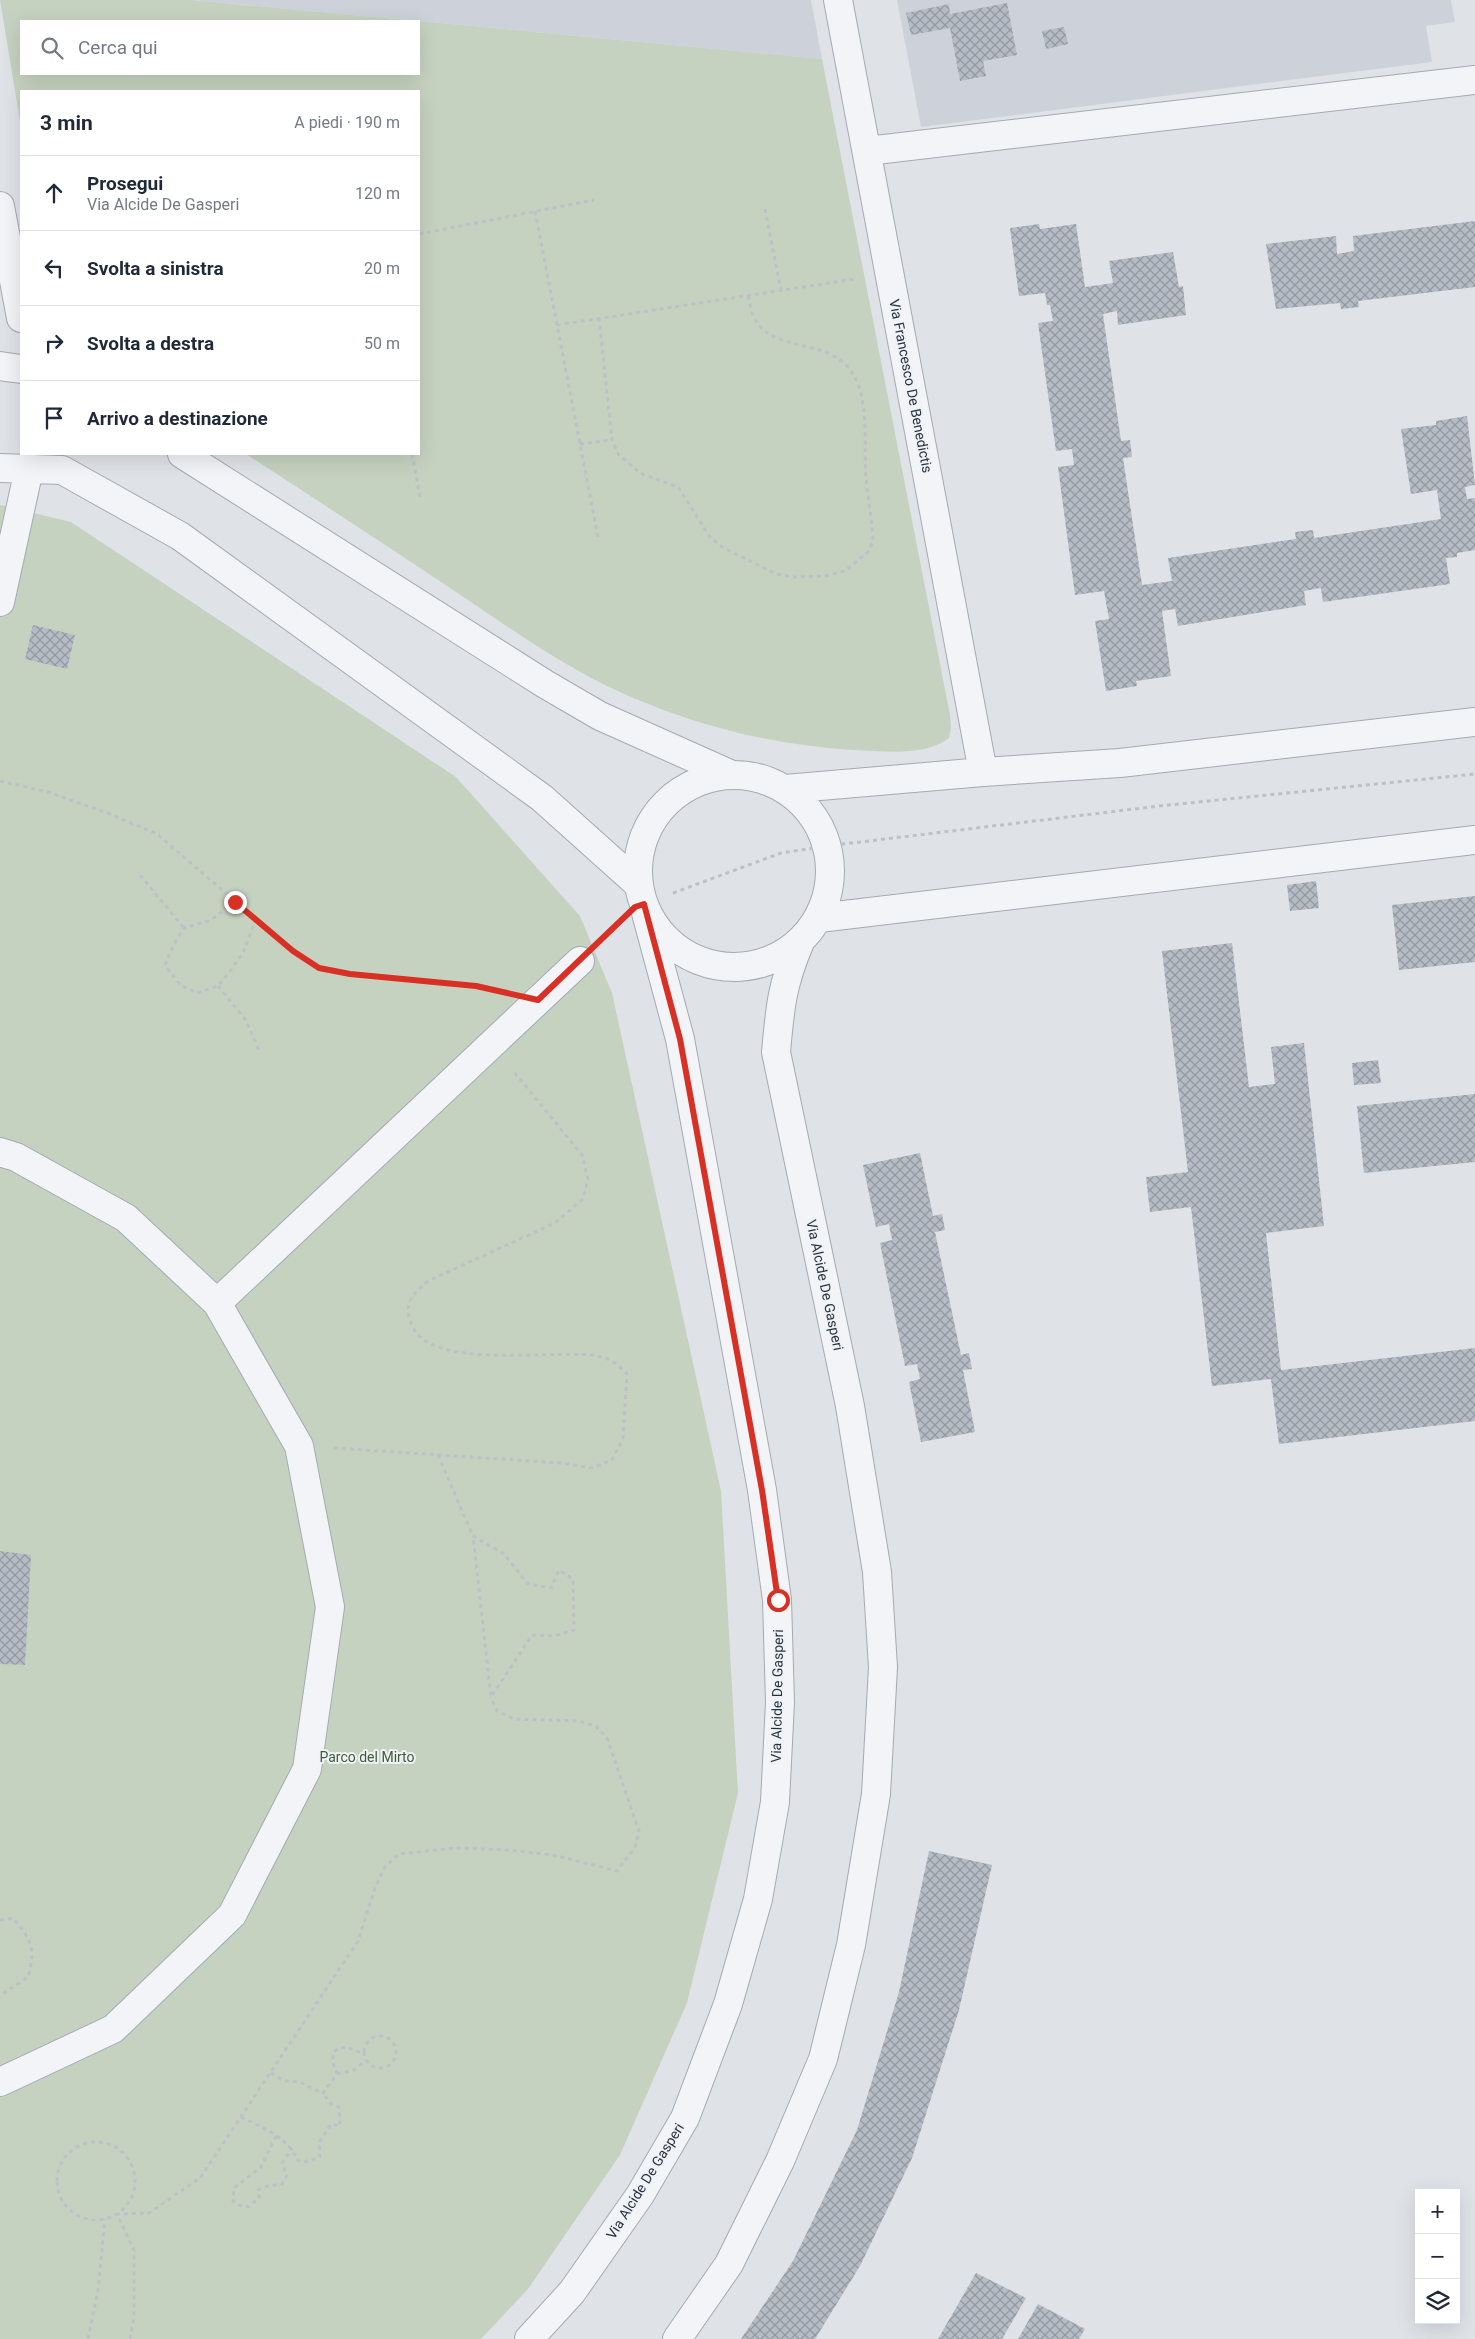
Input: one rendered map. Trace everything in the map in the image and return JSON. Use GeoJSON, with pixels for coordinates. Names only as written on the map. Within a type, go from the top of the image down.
{"type":"FeatureCollection","features":[{"type":"Feature","properties":{"kind":"street","name":"Via Francesco De Benedictis"},"geometry":{"type":"LineString","coordinates":[[838,0],[983,772]]}},
{"type":"Feature","properties":{"kind":"street"},"geometry":{"type":"LineString","coordinates":[[867,151],[1475,80]]}},
{"type":"Feature","properties":{"kind":"street"},"geometry":{"type":"LineString","coordinates":[[0,206],[20,313]]}},
{"type":"Feature","properties":{"kind":"street"},"geometry":{"type":"LineString","coordinates":[[0,366],[20,369]]}},
{"type":"Feature","properties":{"kind":"street"},"geometry":{"type":"LineString","coordinates":[[0,468],[62,470],[180,536],[542,798],[643,900],[664,937],[688,956],[716,966],[746,967],[775,958],[800,942],[819,918],[830,889],[831,858],[828,846],[822,829],[805,804],[785,788],[752,775],[732,775],[600,716],[184,455]]}},
{"type":"Feature","properties":{"kind":"street"},"geometry":{"type":"LineString","coordinates":[[0,602],[29,469]]}},
{"type":"Feature","properties":{"kind":"street"},"geometry":{"type":"LineString","coordinates":[[785,788],[983,772],[1120,764],[1475,722]]}},
{"type":"Feature","properties":{"kind":"street","name":"Via Alcide De Gasperi"},"geometry":{"type":"LineString","coordinates":[[529,2339],[572,2292],[640,2195],[685,2118],[731,1995],[758,1900],[775,1802],[780,1702],[778,1600],[762,1490],[680,1039],[643,900],[639,854],[648,824],[667,800],[692,784],[721,774],[732,775]]}},
{"type":"Feature","properties":{"kind":"street"},"geometry":{"type":"LineString","coordinates":[[819,918],[1475,840]]}},
{"type":"Feature","properties":{"kind":"street","name":"Via Alcide De Gasperi"},"geometry":{"type":"LineString","coordinates":[[677,2339],[729,2264],[780,2161],[823,2059],[851,1944],[876,1794],[883,1667],[877,1572],[850,1406],[776,1052],[780,1000],[787,973],[800,942]]}},
{"type":"Feature","properties":{"kind":"street"},"geometry":{"type":"LineString","coordinates":[[217,1303],[580,961]]}},
{"type":"Feature","properties":{"kind":"street"},"geometry":{"type":"LineString","coordinates":[[0,1152],[16,1157],[126,1218],[217,1303],[299,1446],[330,1607],[307,1769],[232,1915],[113,2029],[0,2082]]}},
{"type":"Feature","properties":{"kind":"path"},"geometry":{"type":"LineString","coordinates":[[420,234],[594,200]]}},
{"type":"Feature","properties":{"kind":"path"},"geometry":{"type":"LineString","coordinates":[[765,208],[781,290]]}},
{"type":"Feature","properties":{"kind":"path"},"geometry":{"type":"LineString","coordinates":[[535,211],[598,537]]}},
{"type":"Feature","properties":{"kind":"path"},"geometry":{"type":"LineString","coordinates":[[557,325],[889,273]]}},
{"type":"Feature","properties":{"kind":"path"},"geometry":{"type":"LineString","coordinates":[[599,318],[612,440],[618,454],[640,473],[678,487],[710,537],[722,547],[776,574],[794,577],[825,576],[844,571],[869,551],[873,540],[873,523],[866,472],[863,410],[859,388],[850,370],[834,356],[818,348],[775,338],[763,330],[755,319],[748,296]]}},
{"type":"Feature","properties":{"kind":"path"},"geometry":{"type":"LineString","coordinates":[[580,444],[612,440]]}},
{"type":"Feature","properties":{"kind":"path"},"geometry":{"type":"LineString","coordinates":[[412,455],[420,496]]}},
{"type":"Feature","properties":{"kind":"path"},"geometry":{"type":"LineString","coordinates":[[580,961],[643,900],[781,853],[1159,806],[1475,774]]}},
{"type":"Feature","properties":{"kind":"path"},"geometry":{"type":"LineString","coordinates":[[0,781],[48,792],[110,814],[157,834],[293,951],[319,968],[350,974],[476,986],[538,1000]]}},
{"type":"Feature","properties":{"kind":"path"},"geometry":{"type":"LineString","coordinates":[[140,875],[184,928]]}},
{"type":"Feature","properties":{"kind":"path"},"geometry":{"type":"LineString","coordinates":[[235,902],[211,920],[184,928],[173,946],[165,965],[180,985],[197,992],[218,986],[242,953],[256,919]]}},
{"type":"Feature","properties":{"kind":"path"},"geometry":{"type":"LineString","coordinates":[[218,986],[246,1019],[259,1050]]}},
{"type":"Feature","properties":{"kind":"path"},"geometry":{"type":"LineString","coordinates":[[299,1446],[592,1468],[612,1460],[624,1438],[627,1374],[616,1362],[592,1355],[459,1353],[436,1346],[414,1332],[408,1315],[410,1297],[428,1281],[555,1223],[583,1199],[588,1179],[582,1156],[491,1045]]}},
{"type":"Feature","properties":{"kind":"path"},"geometry":{"type":"LineString","coordinates":[[117,2214],[149,2214],[200,2178],[358,1941],[375,1888],[385,1866],[399,1854],[455,1848],[508,1850],[553,1855],[617,1871],[635,1847],[639,1831],[607,1738],[596,1726],[579,1721],[514,1719],[497,1711],[491,1696],[473,1536],[438,1455]]}},
{"type":"Feature","properties":{"kind":"path"},"geometry":{"type":"LineString","coordinates":[[473,1536],[504,1554],[528,1584],[551,1588],[560,1570],[573,1579],[574,1630],[554,1636],[532,1636],[491,1696]]}},
{"type":"Feature","properties":{"kind":"path"},"geometry":{"type":"LineString","coordinates":[[0,1920],[13,1918],[25,1933],[34,1955],[28,1977],[0,1996]]}},
{"type":"Feature","properties":{"kind":"path"},"geometry":{"type":"LineString","coordinates":[[380,2035],[390,2040],[396,2049],[394,2060],[385,2067],[374,2067],[366,2060],[364,2048],[370,2039],[380,2035]]}},
{"type":"Feature","properties":{"kind":"path"},"geometry":{"type":"LineString","coordinates":[[337,2074],[333,2063],[333,2053],[338,2048],[346,2047],[364,2054]]}},
{"type":"Feature","properties":{"kind":"path"},"geometry":{"type":"LineString","coordinates":[[324,2093],[337,2074],[354,2070],[366,2060]]}},
{"type":"Feature","properties":{"kind":"path"},"geometry":{"type":"LineString","coordinates":[[241,2117],[276,2136],[292,2148],[298,2161],[304,2162],[320,2156],[319,2142],[331,2124],[340,2126],[339,2107],[331,2104],[324,2093],[299,2082],[284,2081],[271,2073]]}},
{"type":"Feature","properties":{"kind":"path"},"geometry":{"type":"LineString","coordinates":[[276,2136],[261,2167],[234,2188],[233,2201],[239,2205],[248,2206],[259,2198],[258,2190],[263,2187],[282,2184],[286,2175],[282,2163],[292,2148]]}},
{"type":"Feature","properties":{"kind":"path"},"geometry":{"type":"LineString","coordinates":[[98,2142],[110,2144],[120,2150],[129,2160],[134,2177],[133,2195],[127,2206],[117,2214],[105,2219],[91,2219],[79,2215],[68,2207],[59,2190],[59,2170],[65,2158],[74,2148],[98,2142]]}},
{"type":"Feature","properties":{"kind":"path"},"geometry":{"type":"LineString","coordinates":[[117,2214],[134,2250],[134,2318],[130,2339]]}},
{"type":"Feature","properties":{"kind":"path"},"geometry":{"type":"LineString","coordinates":[[88,2339],[98,2290],[105,2219]]}},
{"type":"Feature","properties":{"kind":"shaded area"},"geometry":{"type":"Polygon","coordinates":[[[193,0],[811,0],[822,59],[420,20],[193,0]]]}},
{"type":"Feature","properties":{"kind":"shaded area"},"geometry":{"type":"Polygon","coordinates":[[[897,0],[1451,0],[1455,22],[1426,26],[1432,62],[921,127],[897,0]]]}},
{"type":"Feature","properties":{"kind":"green space"},"geometry":{"type":"Polygon","coordinates":[[[0,0],[193,0],[407,20],[20,20],[20,75],[420,75],[420,21],[822,59],[950,715],[951,728],[949,738],[928,748],[903,752],[821,747],[790,743],[727,730],[666,711],[636,699],[607,686],[544,651],[248,455],[420,455],[420,90],[20,90],[20,121],[0,0]]]}},
{"type":"Feature","properties":{"kind":"green space","name":"Parco del Mirto"},"geometry":{"type":"Polygon","coordinates":[[[0,505],[71,522],[456,777],[580,916],[612,993],[721,1491],[738,1793],[687,2003],[620,2155],[528,2289],[481,2339],[0,2339],[0,505]]]}},
{"type":"Feature","properties":{"kind":"building"},"geometry":{"type":"Polygon","coordinates":[[[1007,3],[1017,55],[983,61],[986,76],[960,81],[950,28],[911,35],[906,13],[949,4],[950,14],[1007,3]]]}},
{"type":"Feature","properties":{"kind":"building"},"geometry":{"type":"Polygon","coordinates":[[[1064,27],[1068,44],[1046,49],[1042,31],[1064,27]]]}},
{"type":"Feature","properties":{"kind":"building"},"geometry":{"type":"Polygon","coordinates":[[[1475,221],[1475,287],[1358,301],[1359,307],[1341,309],[1340,303],[1276,309],[1266,244],[1336,236],[1337,254],[1354,251],[1353,236],[1475,221]]]}},
{"type":"Feature","properties":{"kind":"building"},"geometry":{"type":"Polygon","coordinates":[[[1039,224],[1040,229],[1076,224],[1085,287],[1113,283],[1109,261],[1173,252],[1179,287],[1183,286],[1186,315],[1118,325],[1117,311],[1103,314],[1121,441],[1130,440],[1132,457],[1123,458],[1142,585],[1172,581],[1168,558],[1296,539],[1295,532],[1313,530],[1314,538],[1441,519],[1437,490],[1411,494],[1401,429],[1436,425],[1436,421],[1467,416],[1475,485],[1465,487],[1467,499],[1475,498],[1475,550],[1457,553],[1457,557],[1446,558],[1450,584],[1323,602],[1321,588],[1304,591],[1306,605],[1178,626],[1175,609],[1162,611],[1171,676],[1136,681],[1137,686],[1106,691],[1095,621],[1109,619],[1104,591],[1075,595],[1058,467],[1074,465],[1072,449],[1056,451],[1038,323],[1053,321],[1050,305],[1047,305],[1045,293],[1019,296],[1010,228],[1039,224]]]}},
{"type":"Feature","properties":{"kind":"building"},"geometry":{"type":"Polygon","coordinates":[[[33,625],[75,635],[67,669],[25,659],[33,625]]]}},
{"type":"Feature","properties":{"kind":"building"},"geometry":{"type":"Polygon","coordinates":[[[1316,881],[1319,908],[1290,911],[1287,885],[1316,881]]]}},
{"type":"Feature","properties":{"kind":"building"},"geometry":{"type":"Polygon","coordinates":[[[1475,896],[1475,962],[1399,970],[1392,905],[1475,896]]]}},
{"type":"Feature","properties":{"kind":"building"},"geometry":{"type":"Polygon","coordinates":[[[1232,943],[1249,1087],[1275,1084],[1271,1047],[1304,1043],[1324,1226],[1266,1233],[1281,1370],[1475,1348],[1475,1421],[1279,1444],[1271,1379],[1212,1386],[1191,1207],[1150,1212],[1146,1177],[1188,1172],[1162,951],[1232,943]]]}},
{"type":"Feature","properties":{"kind":"building"},"geometry":{"type":"Polygon","coordinates":[[[1378,1060],[1381,1083],[1354,1085],[1352,1063],[1378,1060]]]}},
{"type":"Feature","properties":{"kind":"building"},"geometry":{"type":"Polygon","coordinates":[[[1475,1094],[1475,1162],[1364,1173],[1357,1106],[1475,1094]]]}},
{"type":"Feature","properties":{"kind":"building"},"geometry":{"type":"Polygon","coordinates":[[[920,1153],[933,1216],[942,1214],[945,1230],[935,1232],[961,1355],[969,1353],[972,1369],[963,1370],[975,1432],[921,1442],[909,1382],[920,1379],[917,1364],[905,1366],[880,1243],[892,1240],[889,1224],[876,1227],[863,1165],[920,1153]]]}},
{"type":"Feature","properties":{"kind":"building"},"geometry":{"type":"Polygon","coordinates":[[[0,1551],[31,1555],[25,1665],[0,1664],[0,1551]]]}},
{"type":"Feature","properties":{"kind":"building"},"geometry":{"type":"Polygon","coordinates":[[[929,1851],[992,1865],[959,2010],[912,2158],[860,2266],[815,2339],[741,2339],[793,2261],[857,2130],[899,1992],[929,1851]]]}},
{"type":"Feature","properties":{"kind":"building"},"geometry":{"type":"Polygon","coordinates":[[[976,2273],[1026,2298],[1002,2339],[938,2339],[976,2273]]]}},
{"type":"Feature","properties":{"kind":"building"},"geometry":{"type":"Polygon","coordinates":[[[1038,2304],[1085,2329],[1079,2339],[1018,2339],[1038,2304]]]}},
{"type":"Feature","properties":{"kind":"route"},"geometry":{"type":"LineString","coordinates":[[235,902],[293,951],[319,968],[350,974],[438,984],[476,986],[538,1000],[635,907],[644,904],[680,1039],[762,1490],[778,1600]]}}]}
